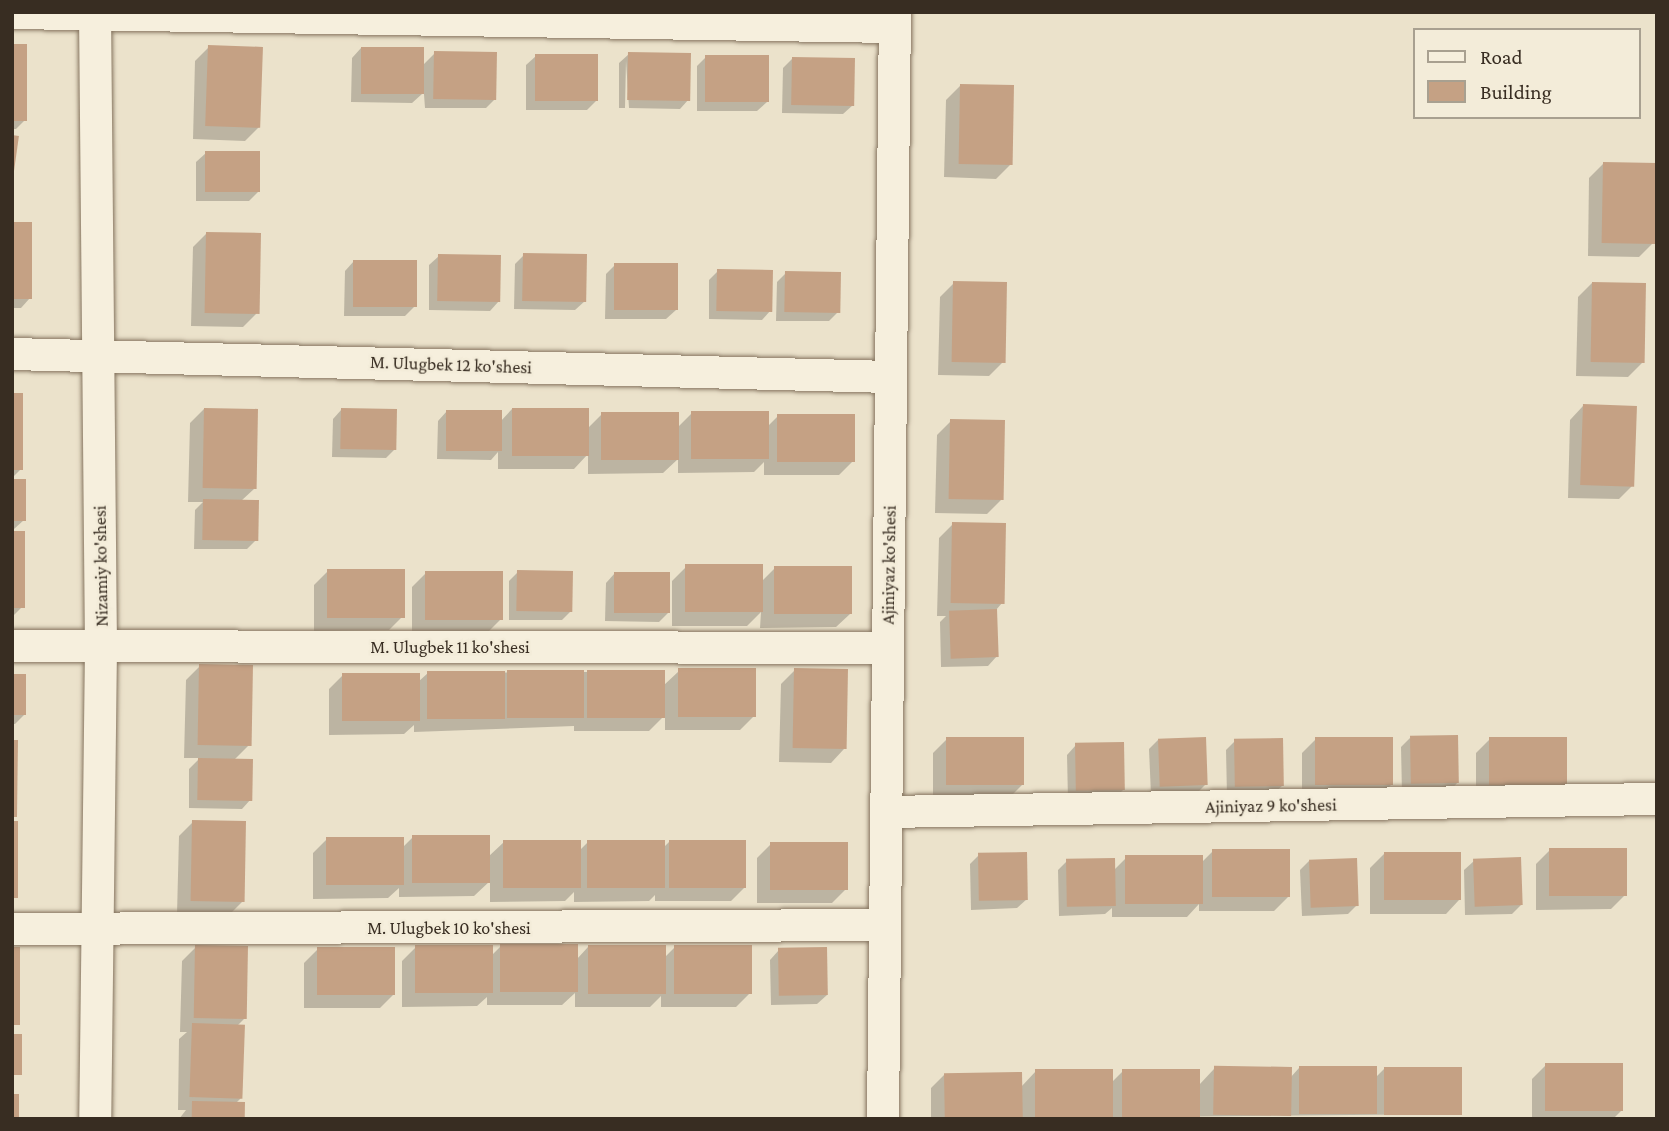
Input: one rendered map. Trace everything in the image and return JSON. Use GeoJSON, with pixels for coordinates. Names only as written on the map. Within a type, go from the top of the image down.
{"type":"FeatureCollection","features":[{"type":"Feature","properties":{"kind":"street","name":"Nizamiy ko'shesi"},"geometry":{"type":"LineString","coordinates":[[95,12],[102,647],[95,1119]]}},
{"type":"Feature","properties":{"kind":"street"},"geometry":{"type":"LineString","coordinates":[[12,13],[895,20]]}},
{"type":"Feature","properties":{"kind":"street","name":"Ajiniyaz ko'shesi"},"geometry":{"type":"LineString","coordinates":[[883,1119],[895,20]]}},
{"type":"Feature","properties":{"kind":"street","name":"M. Ulugbek 12 ko'shesi"},"geometry":{"type":"LineString","coordinates":[[12,354],[891,377]]}},
{"type":"Feature","properties":{"kind":"street","name":"M. Ulugbek 11 ko'shesi"},"geometry":{"type":"LineString","coordinates":[[12,646],[888,648]]}},
{"type":"Feature","properties":{"kind":"street","name":"Ajiniyaz 9 ko'shesi"},"geometry":{"type":"LineString","coordinates":[[886,812],[1657,799]]}},
{"type":"Feature","properties":{"kind":"street","name":"M. Ulugbek 10 ko'shesi"},"geometry":{"type":"LineString","coordinates":[[12,929],[885,925]]}},
{"type":"Feature","properties":{"kind":"building"},"geometry":{"type":"Polygon","coordinates":[[[12,44],[27,44],[27,121],[12,121],[12,44]]]}},
{"type":"Feature","properties":{"kind":"building"},"geometry":{"type":"Polygon","coordinates":[[[208,45],[263,47],[260,128],[205,126],[208,45]]]}},
{"type":"Feature","properties":{"kind":"building"},"geometry":{"type":"Polygon","coordinates":[[[361,47],[424,47],[424,94],[361,94],[361,47]]]}},
{"type":"Feature","properties":{"kind":"building"},"geometry":{"type":"Polygon","coordinates":[[[434,51],[497,52],[496,100],[433,99],[434,51]]]}},
{"type":"Feature","properties":{"kind":"building"},"geometry":{"type":"Polygon","coordinates":[[[628,52],[691,53],[690,101],[627,100],[628,52]]]}},
{"type":"Feature","properties":{"kind":"building"},"geometry":{"type":"Polygon","coordinates":[[[535,54],[598,54],[598,101],[535,101],[535,54]]]}},
{"type":"Feature","properties":{"kind":"building"},"geometry":{"type":"Polygon","coordinates":[[[705,55],[769,55],[769,102],[705,102],[705,55]]]}},
{"type":"Feature","properties":{"kind":"building"},"geometry":{"type":"Polygon","coordinates":[[[792,57],[855,58],[854,106],[791,105],[792,57]]]}},
{"type":"Feature","properties":{"kind":"building"},"geometry":{"type":"Polygon","coordinates":[[[960,84],[1014,85],[1013,165],[959,164],[960,84]]]}},
{"type":"Feature","properties":{"kind":"building"},"geometry":{"type":"Polygon","coordinates":[[[12,135],[19,136],[12,177],[12,135]]]}},
{"type":"Feature","properties":{"kind":"building"},"geometry":{"type":"Polygon","coordinates":[[[205,151],[260,151],[260,192],[205,192],[205,151]]]}},
{"type":"Feature","properties":{"kind":"building"},"geometry":{"type":"Polygon","coordinates":[[[1603,162],[1657,163],[1656,244],[1602,243],[1603,162]]]}},
{"type":"Feature","properties":{"kind":"building"},"geometry":{"type":"Polygon","coordinates":[[[12,222],[32,222],[32,299],[12,299],[12,222]]]}},
{"type":"Feature","properties":{"kind":"building"},"geometry":{"type":"Polygon","coordinates":[[[206,232],[261,233],[260,314],[205,313],[206,232]]]}},
{"type":"Feature","properties":{"kind":"building"},"geometry":{"type":"Polygon","coordinates":[[[523,253],[587,254],[586,302],[522,301],[523,253]]]}},
{"type":"Feature","properties":{"kind":"building"},"geometry":{"type":"Polygon","coordinates":[[[438,254],[501,255],[500,302],[437,301],[438,254]]]}},
{"type":"Feature","properties":{"kind":"building"},"geometry":{"type":"Polygon","coordinates":[[[353,260],[417,260],[417,307],[353,307],[353,260]]]}},
{"type":"Feature","properties":{"kind":"building"},"geometry":{"type":"Polygon","coordinates":[[[614,263],[678,263],[678,310],[614,310],[614,263]]]}},
{"type":"Feature","properties":{"kind":"building"},"geometry":{"type":"Polygon","coordinates":[[[717,269],[773,270],[772,312],[716,311],[717,269]]]}},
{"type":"Feature","properties":{"kind":"building"},"geometry":{"type":"Polygon","coordinates":[[[785,271],[841,272],[840,313],[784,312],[785,271]]]}},
{"type":"Feature","properties":{"kind":"building"},"geometry":{"type":"Polygon","coordinates":[[[953,281],[1007,282],[1006,363],[952,362],[953,281]]]}},
{"type":"Feature","properties":{"kind":"building"},"geometry":{"type":"Polygon","coordinates":[[[1592,282],[1646,283],[1645,363],[1591,362],[1592,282]]]}},
{"type":"Feature","properties":{"kind":"building"},"geometry":{"type":"Polygon","coordinates":[[[12,393],[23,393],[23,470],[12,470],[12,393]]]}},
{"type":"Feature","properties":{"kind":"building"},"geometry":{"type":"Polygon","coordinates":[[[1583,404],[1637,406],[1634,487],[1580,485],[1583,404]]]}},
{"type":"Feature","properties":{"kind":"building"},"geometry":{"type":"Polygon","coordinates":[[[204,408],[258,409],[257,489],[203,488],[204,408]]]}},
{"type":"Feature","properties":{"kind":"building"},"geometry":{"type":"Polygon","coordinates":[[[341,408],[397,409],[396,450],[340,449],[341,408]]]}},
{"type":"Feature","properties":{"kind":"building"},"geometry":{"type":"Polygon","coordinates":[[[512,408],[589,408],[589,456],[512,456],[512,408]]]}},
{"type":"Feature","properties":{"kind":"building"},"geometry":{"type":"Polygon","coordinates":[[[446,410],[502,410],[502,451],[446,451],[446,410]]]}},
{"type":"Feature","properties":{"kind":"building"},"geometry":{"type":"Polygon","coordinates":[[[691,411],[769,411],[769,459],[691,459],[691,411]]]}},
{"type":"Feature","properties":{"kind":"building"},"geometry":{"type":"Polygon","coordinates":[[[601,412],[679,412],[679,460],[601,460],[601,412]]]}},
{"type":"Feature","properties":{"kind":"building"},"geometry":{"type":"Polygon","coordinates":[[[777,414],[855,414],[855,462],[777,462],[777,414]]]}},
{"type":"Feature","properties":{"kind":"building"},"geometry":{"type":"Polygon","coordinates":[[[950,419],[1005,420],[1004,500],[949,499],[950,419]]]}},
{"type":"Feature","properties":{"kind":"building"},"geometry":{"type":"Polygon","coordinates":[[[12,479],[26,479],[26,521],[12,521],[12,479]]]}},
{"type":"Feature","properties":{"kind":"building"},"geometry":{"type":"Polygon","coordinates":[[[203,499],[259,500],[258,541],[202,540],[203,499]]]}},
{"type":"Feature","properties":{"kind":"building"},"geometry":{"type":"Polygon","coordinates":[[[952,522],[1006,523],[1005,604],[951,603],[952,522]]]}},
{"type":"Feature","properties":{"kind":"building"},"geometry":{"type":"Polygon","coordinates":[[[12,531],[25,531],[25,608],[12,608],[12,531]]]}},
{"type":"Feature","properties":{"kind":"building"},"geometry":{"type":"Polygon","coordinates":[[[685,564],[763,564],[763,612],[685,612],[685,564]]]}},
{"type":"Feature","properties":{"kind":"building"},"geometry":{"type":"Polygon","coordinates":[[[774,566],[852,566],[852,614],[774,614],[774,566]]]}},
{"type":"Feature","properties":{"kind":"building"},"geometry":{"type":"Polygon","coordinates":[[[327,569],[405,569],[405,618],[327,618],[327,569]]]}},
{"type":"Feature","properties":{"kind":"building"},"geometry":{"type":"Polygon","coordinates":[[[517,570],[573,571],[572,612],[516,611],[517,570]]]}},
{"type":"Feature","properties":{"kind":"building"},"geometry":{"type":"Polygon","coordinates":[[[425,571],[503,571],[503,620],[425,620],[425,571]]]}},
{"type":"Feature","properties":{"kind":"building"},"geometry":{"type":"Polygon","coordinates":[[[614,572],[670,572],[670,613],[614,613],[614,572]]]}},
{"type":"Feature","properties":{"kind":"building"},"geometry":{"type":"Polygon","coordinates":[[[997,609],[999,657],[951,659],[949,611],[997,609]]]}},
{"type":"Feature","properties":{"kind":"building"},"geometry":{"type":"Polygon","coordinates":[[[199,664],[253,665],[252,746],[198,745],[199,664]]]}},
{"type":"Feature","properties":{"kind":"building"},"geometry":{"type":"Polygon","coordinates":[[[678,668],[756,668],[756,717],[678,717],[678,668]]]}},
{"type":"Feature","properties":{"kind":"building"},"geometry":{"type":"Polygon","coordinates":[[[794,668],[848,669],[847,749],[793,748],[794,668]]]}},
{"type":"Feature","properties":{"kind":"building"},"geometry":{"type":"Polygon","coordinates":[[[507,670],[584,670],[584,718],[507,718],[507,670]]]}},
{"type":"Feature","properties":{"kind":"building"},"geometry":{"type":"Polygon","coordinates":[[[587,670],[665,670],[665,718],[587,718],[587,670]]]}},
{"type":"Feature","properties":{"kind":"building"},"geometry":{"type":"Polygon","coordinates":[[[427,671],[505,671],[505,719],[427,719],[427,671]]]}},
{"type":"Feature","properties":{"kind":"building"},"geometry":{"type":"Polygon","coordinates":[[[342,673],[420,673],[420,721],[342,721],[342,673]]]}},
{"type":"Feature","properties":{"kind":"building"},"geometry":{"type":"Polygon","coordinates":[[[12,674],[26,674],[26,715],[12,715],[12,674]]]}},
{"type":"Feature","properties":{"kind":"building"},"geometry":{"type":"Polygon","coordinates":[[[1458,735],[1459,783],[1411,784],[1410,736],[1458,735]]]}},
{"type":"Feature","properties":{"kind":"building"},"geometry":{"type":"Polygon","coordinates":[[[946,737],[1024,737],[1024,785],[946,785],[946,737]]]}},
{"type":"Feature","properties":{"kind":"building"},"geometry":{"type":"Polygon","coordinates":[[[1206,737],[1208,785],[1160,787],[1158,739],[1206,737]]]}},
{"type":"Feature","properties":{"kind":"building"},"geometry":{"type":"Polygon","coordinates":[[[1315,737],[1393,737],[1393,785],[1315,785],[1315,737]]]}},
{"type":"Feature","properties":{"kind":"building"},"geometry":{"type":"Polygon","coordinates":[[[1489,737],[1567,737],[1567,785],[1489,785],[1489,737]]]}},
{"type":"Feature","properties":{"kind":"building"},"geometry":{"type":"Polygon","coordinates":[[[1283,738],[1284,786],[1235,787],[1234,739],[1283,738]]]}},
{"type":"Feature","properties":{"kind":"building"},"geometry":{"type":"Polygon","coordinates":[[[12,740],[18,740],[17,817],[12,817],[12,740]]]}},
{"type":"Feature","properties":{"kind":"building"},"geometry":{"type":"Polygon","coordinates":[[[1124,742],[1125,790],[1076,791],[1075,743],[1124,742]]]}},
{"type":"Feature","properties":{"kind":"building"},"geometry":{"type":"Polygon","coordinates":[[[198,758],[253,759],[252,801],[197,800],[198,758]]]}},
{"type":"Feature","properties":{"kind":"building"},"geometry":{"type":"Polygon","coordinates":[[[192,820],[246,821],[245,902],[191,901],[192,820]]]}},
{"type":"Feature","properties":{"kind":"building"},"geometry":{"type":"Polygon","coordinates":[[[12,821],[18,821],[18,898],[12,898],[12,821]]]}},
{"type":"Feature","properties":{"kind":"building"},"geometry":{"type":"Polygon","coordinates":[[[412,835],[490,835],[490,883],[412,883],[412,835]]]}},
{"type":"Feature","properties":{"kind":"building"},"geometry":{"type":"Polygon","coordinates":[[[326,837],[404,837],[404,885],[326,885],[326,837]]]}},
{"type":"Feature","properties":{"kind":"building"},"geometry":{"type":"Polygon","coordinates":[[[503,840],[581,840],[581,888],[503,888],[503,840]]]}},
{"type":"Feature","properties":{"kind":"building"},"geometry":{"type":"Polygon","coordinates":[[[587,840],[665,840],[665,888],[587,888],[587,840]]]}},
{"type":"Feature","properties":{"kind":"building"},"geometry":{"type":"Polygon","coordinates":[[[669,840],[746,840],[746,888],[669,888],[669,840]]]}},
{"type":"Feature","properties":{"kind":"building"},"geometry":{"type":"Polygon","coordinates":[[[770,842],[848,842],[848,890],[770,890],[770,842]]]}},
{"type":"Feature","properties":{"kind":"building"},"geometry":{"type":"Polygon","coordinates":[[[1549,848],[1627,848],[1627,896],[1549,896],[1549,848]]]}},
{"type":"Feature","properties":{"kind":"building"},"geometry":{"type":"Polygon","coordinates":[[[1212,849],[1290,849],[1290,897],[1212,897],[1212,849]]]}},
{"type":"Feature","properties":{"kind":"building"},"geometry":{"type":"Polygon","coordinates":[[[1027,852],[1028,900],[979,901],[978,853],[1027,852]]]}},
{"type":"Feature","properties":{"kind":"building"},"geometry":{"type":"Polygon","coordinates":[[[1384,852],[1461,852],[1461,900],[1384,900],[1384,852]]]}},
{"type":"Feature","properties":{"kind":"building"},"geometry":{"type":"Polygon","coordinates":[[[1125,855],[1203,855],[1203,904],[1125,904],[1125,855]]]}},
{"type":"Feature","properties":{"kind":"building"},"geometry":{"type":"Polygon","coordinates":[[[1521,857],[1523,905],[1475,907],[1473,859],[1521,857]]]}},
{"type":"Feature","properties":{"kind":"building"},"geometry":{"type":"Polygon","coordinates":[[[1115,858],[1116,906],[1067,907],[1066,859],[1115,858]]]}},
{"type":"Feature","properties":{"kind":"building"},"geometry":{"type":"Polygon","coordinates":[[[1357,858],[1359,906],[1311,908],[1309,860],[1357,858]]]}},
{"type":"Feature","properties":{"kind":"building"},"geometry":{"type":"Polygon","coordinates":[[[500,944],[578,944],[578,992],[500,992],[500,944]]]}},
{"type":"Feature","properties":{"kind":"building"},"geometry":{"type":"Polygon","coordinates":[[[195,945],[248,946],[247,1019],[194,1018],[195,945]]]}},
{"type":"Feature","properties":{"kind":"building"},"geometry":{"type":"Polygon","coordinates":[[[415,945],[493,945],[493,993],[415,993],[415,945]]]}},
{"type":"Feature","properties":{"kind":"building"},"geometry":{"type":"Polygon","coordinates":[[[588,945],[666,945],[666,994],[588,994],[588,945]]]}},
{"type":"Feature","properties":{"kind":"building"},"geometry":{"type":"Polygon","coordinates":[[[674,945],[752,945],[752,994],[674,994],[674,945]]]}},
{"type":"Feature","properties":{"kind":"building"},"geometry":{"type":"Polygon","coordinates":[[[12,947],[20,947],[20,1025],[12,1025],[12,947]]]}},
{"type":"Feature","properties":{"kind":"building"},"geometry":{"type":"Polygon","coordinates":[[[317,947],[395,947],[395,995],[317,995],[317,947]]]}},
{"type":"Feature","properties":{"kind":"building"},"geometry":{"type":"Polygon","coordinates":[[[827,947],[828,995],[779,996],[778,948],[827,947]]]}},
{"type":"Feature","properties":{"kind":"building"},"geometry":{"type":"Polygon","coordinates":[[[192,1023],[245,1025],[242,1099],[189,1097],[192,1023]]]}},
{"type":"Feature","properties":{"kind":"building"},"geometry":{"type":"Polygon","coordinates":[[[12,1034],[22,1034],[22,1075],[12,1075],[12,1034]]]}},
{"type":"Feature","properties":{"kind":"building"},"geometry":{"type":"Polygon","coordinates":[[[1545,1063],[1623,1063],[1623,1111],[1545,1111],[1545,1063]]]}},
{"type":"Feature","properties":{"kind":"building"},"geometry":{"type":"Polygon","coordinates":[[[1214,1066],[1292,1067],[1291,1116],[1213,1115],[1214,1066]]]}},
{"type":"Feature","properties":{"kind":"building"},"geometry":{"type":"Polygon","coordinates":[[[1299,1066],[1377,1066],[1377,1114],[1299,1114],[1299,1066]]]}},
{"type":"Feature","properties":{"kind":"building"},"geometry":{"type":"Polygon","coordinates":[[[1384,1067],[1462,1067],[1462,1115],[1384,1115],[1384,1067]]]}},
{"type":"Feature","properties":{"kind":"building"},"geometry":{"type":"Polygon","coordinates":[[[1035,1069],[1113,1069],[1113,1117],[1035,1117],[1035,1069]]]}},
{"type":"Feature","properties":{"kind":"building"},"geometry":{"type":"Polygon","coordinates":[[[1122,1069],[1200,1069],[1200,1117],[1122,1117],[1122,1069]]]}},
{"type":"Feature","properties":{"kind":"building"},"geometry":{"type":"Polygon","coordinates":[[[1022,1072],[1023,1119],[945,1119],[944,1073],[1022,1072]]]}},
{"type":"Feature","properties":{"kind":"building"},"geometry":{"type":"Polygon","coordinates":[[[12,1094],[19,1094],[19,1119],[12,1119],[12,1094]]]}},
{"type":"Feature","properties":{"kind":"building"},"geometry":{"type":"Polygon","coordinates":[[[192,1101],[245,1102],[245,1119],[192,1119],[192,1101]]]}}]}
